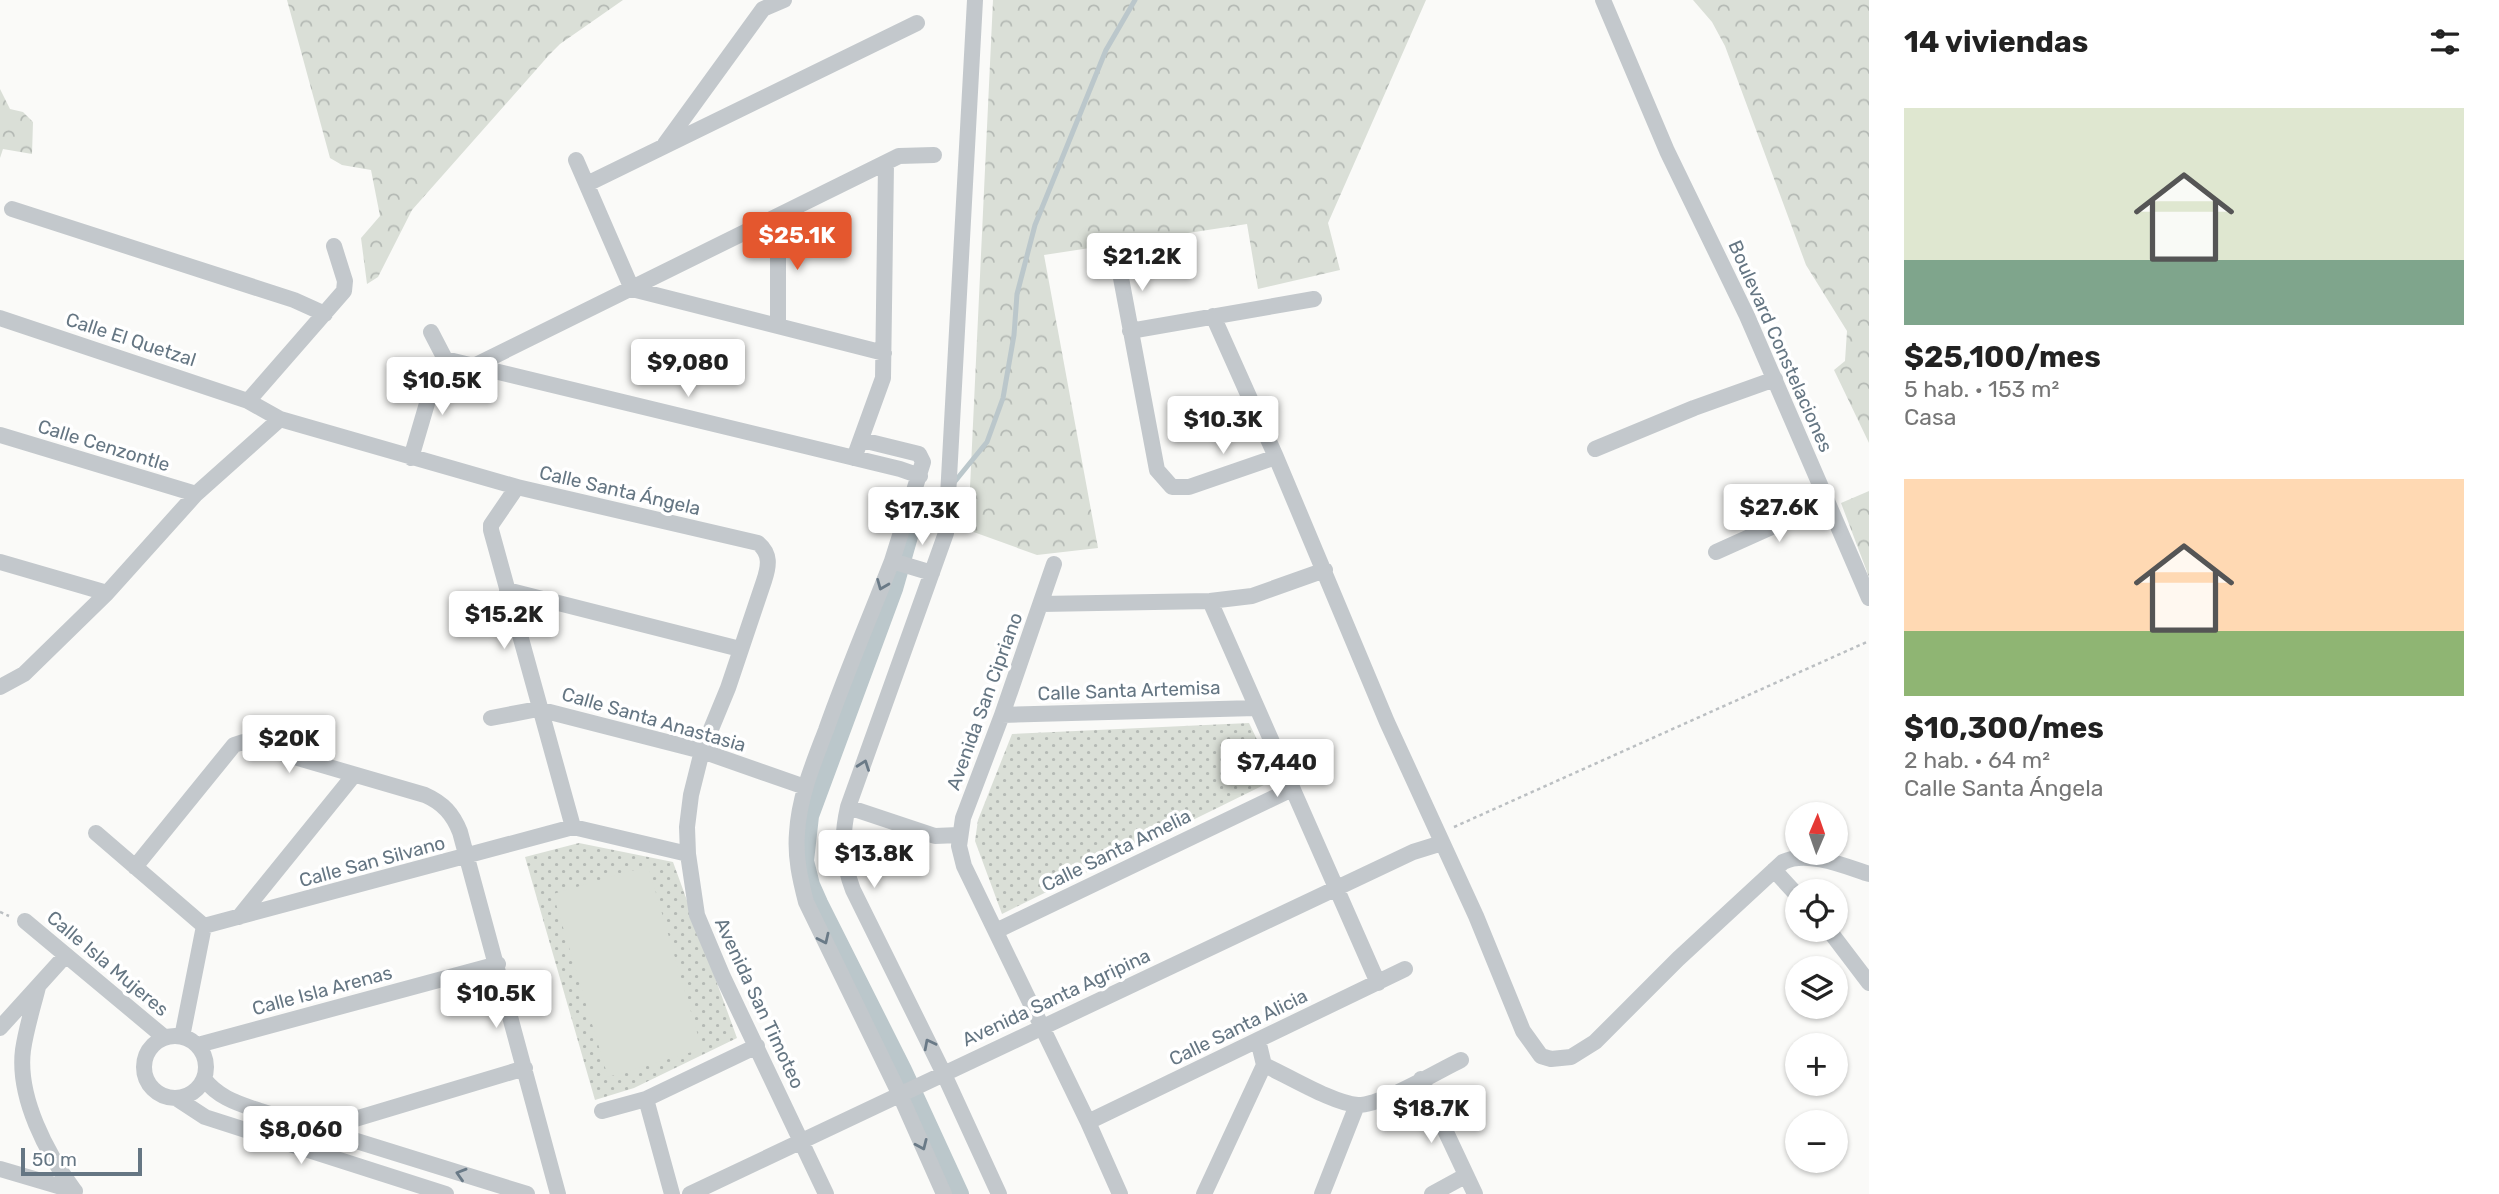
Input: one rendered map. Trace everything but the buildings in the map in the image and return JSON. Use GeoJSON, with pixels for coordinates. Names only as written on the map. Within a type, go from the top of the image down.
{"type":"FeatureCollection","features":[{"type":"Feature","properties":{"kind":"street"},"geometry":{"type":"LineString","coordinates":[[663,146],[763,9],[784,0]]}},
{"type":"Feature","properties":{"kind":"street"},"geometry":{"type":"LineString","coordinates":[[975,0],[946,533],[848,807],[843,837],[846,872],[937,1076],[999,1194]]}},
{"type":"Feature","properties":{"kind":"street","name":"Boulevard Constelaciones"},"geometry":{"type":"LineString","coordinates":[[1603,0],[1667,151],[1734,287],[1775,379],[1869,598]]}},
{"type":"Feature","properties":{"kind":"street"},"geometry":{"type":"LineString","coordinates":[[587,184],[917,23]]}},
{"type":"Feature","properties":{"kind":"street"},"geometry":{"type":"LineString","coordinates":[[474,366],[899,156],[934,155]]}},
{"type":"Feature","properties":{"kind":"street"},"geometry":{"type":"LineString","coordinates":[[576,160],[632,289]]}},
{"type":"Feature","properties":{"kind":"street"},"geometry":{"type":"LineString","coordinates":[[854,458],[883,378],[886,164]]}},
{"type":"Feature","properties":{"kind":"street"},"geometry":{"type":"LineString","coordinates":[[12,209],[294,300],[325,314]]}},
{"type":"Feature","properties":{"kind":"street"},"geometry":{"type":"LineString","coordinates":[[778,217],[778,326]]}},
{"type":"Feature","properties":{"kind":"street"},"geometry":{"type":"LineString","coordinates":[[248,401],[344,291],[345,281],[334,246]]}},
{"type":"Feature","properties":{"kind":"street"},"geometry":{"type":"LineString","coordinates":[[1118,262],[1157,470],[1172,487],[1189,487],[1276,457]]}},
{"type":"Feature","properties":{"kind":"street"},"geometry":{"type":"LineString","coordinates":[[632,289],[884,352]]}},
{"type":"Feature","properties":{"kind":"street"},"geometry":{"type":"LineString","coordinates":[[1130,331],[1314,299]]}},
{"type":"Feature","properties":{"kind":"street"},"geometry":{"type":"LineString","coordinates":[[1213,316],[1325,570],[1387,722],[1476,916],[1523,1031],[1541,1056],[1551,1059],[1571,1057],[1595,1042],[1678,959],[1774,870],[1791,858],[1804,858],[1869,874]]}},
{"type":"Feature","properties":{"kind":"street","name":"Calle El Quetzal"},"geometry":{"type":"LineString","coordinates":[[0,318],[248,401],[280,419]]}},
{"type":"Feature","properties":{"kind":"street"},"geometry":{"type":"LineString","coordinates":[[431,332],[445,359],[920,476]]}},
{"type":"Feature","properties":{"kind":"street"},"geometry":{"type":"LineString","coordinates":[[411,458],[438,366],[445,359]]}},
{"type":"Feature","properties":{"kind":"street"},"geometry":{"type":"LineString","coordinates":[[1595,449],[1694,408],[1775,379]]}},
{"type":"Feature","properties":{"kind":"street"},"geometry":{"type":"LineString","coordinates":[[0,687],[24,674],[107,593],[196,494],[280,419]]}},
{"type":"Feature","properties":{"kind":"street","name":"Calle Santa Ángela"},"geometry":{"type":"LineString","coordinates":[[280,419],[517,487],[758,543],[767,555],[768,566],[764,581]]}},
{"type":"Feature","properties":{"kind":"street","name":"Calle Cenzontle"},"geometry":{"type":"LineString","coordinates":[[0,435],[196,494]]}},
{"type":"Feature","properties":{"kind":"street"},"geometry":{"type":"LineString","coordinates":[[862,440],[919,454],[923,462],[892,561],[842,685],[805,787],[798,820],[798,871],[806,902],[904,1093],[944,1194]]}},
{"type":"Feature","properties":{"kind":"street"},"geometry":{"type":"LineString","coordinates":[[517,487],[491,525],[491,530],[538,709],[573,827]]}},
{"type":"Feature","properties":{"kind":"street"},"geometry":{"type":"LineString","coordinates":[[1716,552],[1827,502]]}},
{"type":"Feature","properties":{"kind":"street"},"geometry":{"type":"LineString","coordinates":[[892,561],[932,573]]}},
{"type":"Feature","properties":{"kind":"street"},"geometry":{"type":"LineString","coordinates":[[0,562],[107,593]]}},
{"type":"Feature","properties":{"kind":"street","name":"Avenida San Cipriano"},"geometry":{"type":"LineString","coordinates":[[1054,564],[963,818],[959,846],[964,866],[1120,1194]]}},
{"type":"Feature","properties":{"kind":"street"},"geometry":{"type":"LineString","coordinates":[[1041,604],[1210,601],[1252,596],[1325,570]]}},
{"type":"Feature","properties":{"kind":"street","name":"Avenida San Timoteo"},"geometry":{"type":"LineString","coordinates":[[764,581],[702,751],[691,795],[687,827],[688,854],[697,915],[723,977],[826,1194]]}},
{"type":"Feature","properties":{"kind":"street"},"geometry":{"type":"LineString","coordinates":[[507,590],[740,649]]}},
{"type":"Feature","properties":{"kind":"street"},"geometry":{"type":"LineString","coordinates":[[1210,601],[1378,983]]}},
{"type":"Feature","properties":{"kind":"street","name":"Calle Santa Artemisa"},"geometry":{"type":"LineString","coordinates":[[1002,715],[1256,708]]}},
{"type":"Feature","properties":{"kind":"street","name":"Calle Santa Anastasia"},"geometry":{"type":"LineString","coordinates":[[491,718],[538,709],[702,751],[805,787]]}},
{"type":"Feature","properties":{"kind":"street"},"geometry":{"type":"LineString","coordinates":[[135,867],[234,745],[243,742],[425,795],[441,804],[455,820],[468,857],[558,1194]]}},
{"type":"Feature","properties":{"kind":"street"},"geometry":{"type":"LineString","coordinates":[[239,917],[354,775]]}},
{"type":"Feature","properties":{"kind":"street","name":"Calle Santa Amelia"},"geometry":{"type":"LineString","coordinates":[[996,931],[1292,789]]}},
{"type":"Feature","properties":{"kind":"street"},"geometry":{"type":"LineString","coordinates":[[848,807],[935,836],[959,835]]}},
{"type":"Feature","properties":{"kind":"street","name":"Calle San Silvano"},"geometry":{"type":"LineString","coordinates":[[204,926],[573,827],[688,854]]}},
{"type":"Feature","properties":{"kind":"street"},"geometry":{"type":"LineString","coordinates":[[96,833],[204,926],[182,1037]]}},
{"type":"Feature","properties":{"kind":"street","name":"Avenida Santa Agripina"},"geometry":{"type":"LineString","coordinates":[[690,1194],[1440,841]]}},
{"type":"Feature","properties":{"kind":"street"},"geometry":{"type":"LineString","coordinates":[[1774,870],[1785,882]]}},
{"type":"Feature","properties":{"kind":"street","name":"Calle Isla Mujeres"},"geometry":{"type":"LineString","coordinates":[[25,921],[164,1037]]}},
{"type":"Feature","properties":{"kind":"street"},"geometry":{"type":"LineString","coordinates":[[1838,942],[1869,983]]}},
{"type":"Feature","properties":{"kind":"street"},"geometry":{"type":"LineString","coordinates":[[0,1028],[66,955]]}},
{"type":"Feature","properties":{"kind":"street","name":"Calle Isla Arenas"},"geometry":{"type":"LineString","coordinates":[[198,1045],[498,964]]}},
{"type":"Feature","properties":{"kind":"street","name":"Calle Santa Alicia"},"geometry":{"type":"LineString","coordinates":[[1088,1122],[1405,969]]}},
{"type":"Feature","properties":{"kind":"street"},"geometry":{"type":"LineString","coordinates":[[38,987],[23,1051],[24,1079],[29,1104],[57,1168],[80,1193]]}},
{"type":"Feature","properties":{"kind":"street"},"geometry":{"type":"LineString","coordinates":[[176,1098],[193,1092],[204,1079],[206,1061],[198,1045],[182,1037],[164,1037],[150,1048],[144,1064],[144,1073],[152,1089],[159,1094],[176,1098],[205,1116],[446,1194]]}},
{"type":"Feature","properties":{"kind":"street"},"geometry":{"type":"LineString","coordinates":[[1204,1194],[1264,1065],[1258,1040]]}},
{"type":"Feature","properties":{"kind":"street"},"geometry":{"type":"LineString","coordinates":[[602,1111],[646,1099],[757,1046]]}},
{"type":"Feature","properties":{"kind":"street"},"geometry":{"type":"LineString","coordinates":[[1264,1065],[1333,1098],[1357,1105],[1375,1101],[1461,1060]]}},
{"type":"Feature","properties":{"kind":"street"},"geometry":{"type":"LineString","coordinates":[[304,1147],[316,1129],[525,1068]]}},
{"type":"Feature","properties":{"kind":"street"},"geometry":{"type":"LineString","coordinates":[[204,1079],[212,1090],[225,1099],[527,1194]]}},
{"type":"Feature","properties":{"kind":"street"},"geometry":{"type":"LineString","coordinates":[[1421,1079],[1475,1194]]}},
{"type":"Feature","properties":{"kind":"street"},"geometry":{"type":"LineString","coordinates":[[646,1099],[672,1194]]}},
{"type":"Feature","properties":{"kind":"street"},"geometry":{"type":"LineString","coordinates":[[1322,1194],[1357,1105]]}},
{"type":"Feature","properties":{"kind":"street"},"geometry":{"type":"LineString","coordinates":[[0,1169],[80,1193]]}},
{"type":"Feature","properties":{"kind":"street"},"geometry":{"type":"LineString","coordinates":[[1432,1194],[1465,1176]]}},
{"type":"Feature","properties":{"kind":"path"},"geometry":{"type":"LineString","coordinates":[[1440,841],[1454,827],[1869,641]]}},
{"type":"Feature","properties":{"kind":"green space"},"geometry":{"type":"Polygon","coordinates":[[[287,0],[623,0],[550,54],[412,210],[378,277],[367,284],[361,238],[380,216],[371,170],[342,165],[330,158],[287,0]]]}},
{"type":"Feature","properties":{"kind":"green space"},"geometry":{"type":"Polygon","coordinates":[[[993,0],[1426,0],[1328,223],[1340,270],[1258,289],[1247,224],[1044,255],[1098,548],[1037,555],[968,530],[993,0]]]}},
{"type":"Feature","properties":{"kind":"green space"},"geometry":{"type":"Polygon","coordinates":[[[1693,0],[1869,0],[1869,443],[1834,370],[1845,361],[1847,331],[1806,265],[1725,46],[1712,22],[1693,0]]]}},
{"type":"Feature","properties":{"kind":"green space"},"geometry":{"type":"Polygon","coordinates":[[[0,89],[10,109],[23,112],[33,122],[32,154],[3,149],[0,158],[0,89]]]}},
{"type":"Feature","properties":{"kind":"green space"},"geometry":{"type":"Polygon","coordinates":[[[1869,491],[1869,577],[1841,503],[1869,491]]]}},
{"type":"Feature","properties":{"kind":"green space"},"geometry":{"type":"Polygon","coordinates":[[[1249,723],[1276,779],[1002,914],[975,841],[978,820],[1012,734],[1249,723]]]}},
{"type":"Feature","properties":{"kind":"green space"},"geometry":{"type":"Polygon","coordinates":[[[579,843],[673,862],[737,1038],[634,1088],[595,1100],[525,857],[579,843]]]}},
{"type":"Feature","properties":{"kind":"green space"},"geometry":{"type":"Polygon","coordinates":[[[648,866],[702,1049],[608,1077],[553,894],[648,866]]]}},
{"type":"Feature","properties":{"kind":"waterway"},"geometry":{"type":"LineString","coordinates":[[952,485],[987,442],[1003,398],[1014,335],[1017,294],[1035,225],[1106,50],[1135,0]]}},
{"type":"Feature","properties":{"kind":"waterway"},"geometry":{"type":"LineString","coordinates":[[910,533],[927,508],[945,492]]}},
{"type":"Feature","properties":{"kind":"waterway"},"geometry":{"type":"LineString","coordinates":[[910,533],[894,589],[810,816],[805,861],[819,903],[903,1070],[960,1194]]}}]}
